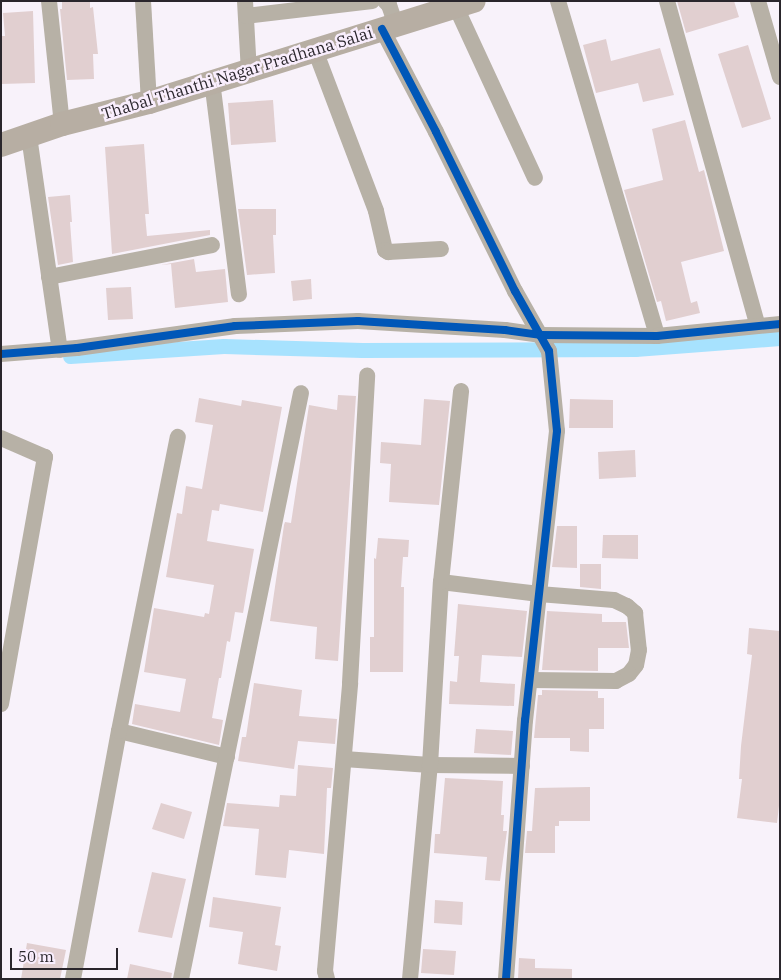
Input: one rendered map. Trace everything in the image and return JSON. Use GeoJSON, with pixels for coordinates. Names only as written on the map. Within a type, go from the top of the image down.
{"type":"FeatureCollection","features":[{"type":"Feature","properties":{"kind":"main road","name":"Thabal Thanthi Nagar Pradhana Salai"},"geometry":{"type":"LineString","coordinates":[[1,145],[62,124],[149,102],[465,4]]}},
{"type":"Feature","properties":{"kind":"street"},"geometry":{"type":"LineString","coordinates":[[49,1],[62,124]]}},
{"type":"Feature","properties":{"kind":"street"},"geometry":{"type":"LineString","coordinates":[[143,1],[149,102]]}},
{"type":"Feature","properties":{"kind":"street"},"geometry":{"type":"LineString","coordinates":[[249,72],[246,9],[372,1]]}},
{"type":"Feature","properties":{"kind":"street"},"geometry":{"type":"LineString","coordinates":[[385,1],[389,4],[389,27],[436,132],[515,291],[549,351],[557,431],[530,680],[506,979]]}},
{"type":"Feature","properties":{"kind":"street"},"geometry":{"type":"LineString","coordinates":[[558,1],[657,336]]}},
{"type":"Feature","properties":{"kind":"street"},"geometry":{"type":"LineString","coordinates":[[667,1],[758,326]]}},
{"type":"Feature","properties":{"kind":"street"},"geometry":{"type":"LineString","coordinates":[[758,1],[780,77]]}},
{"type":"Feature","properties":{"kind":"street"},"geometry":{"type":"LineString","coordinates":[[465,4],[535,178]]}},
{"type":"Feature","properties":{"kind":"street"},"geometry":{"type":"LineString","coordinates":[[314,50],[376,211],[382,244],[385,250],[388,252],[441,249]]}},
{"type":"Feature","properties":{"kind":"street"},"geometry":{"type":"LineString","coordinates":[[212,81],[239,294]]}},
{"type":"Feature","properties":{"kind":"street"},"geometry":{"type":"LineString","coordinates":[[29,136],[60,350]]}},
{"type":"Feature","properties":{"kind":"street"},"geometry":{"type":"LineString","coordinates":[[49,277],[212,245]]}},
{"type":"Feature","properties":{"kind":"street"},"geometry":{"type":"LineString","coordinates":[[1,354],[60,350],[235,326],[358,321],[505,330],[540,336],[657,336],[780,324]]}},
{"type":"Feature","properties":{"kind":"street"},"geometry":{"type":"LineString","coordinates":[[327,979],[325,971],[350,683],[367,375]]}},
{"type":"Feature","properties":{"kind":"street"},"geometry":{"type":"LineString","coordinates":[[410,979],[430,765],[441,582],[461,392]]}},
{"type":"Feature","properties":{"kind":"street"},"geometry":{"type":"LineString","coordinates":[[181,979],[301,393]]}},
{"type":"Feature","properties":{"kind":"street"},"geometry":{"type":"LineString","coordinates":[[1,438],[45,457],[1,704]]}},
{"type":"Feature","properties":{"kind":"street"},"geometry":{"type":"LineString","coordinates":[[73,979],[119,731],[178,438]]}},
{"type":"Feature","properties":{"kind":"street"},"geometry":{"type":"LineString","coordinates":[[441,582],[539,594],[614,600],[627,606],[635,613],[640,650],[636,665],[629,674],[616,681],[530,680]]}},
{"type":"Feature","properties":{"kind":"street"},"geometry":{"type":"LineString","coordinates":[[119,731],[227,757]]}},
{"type":"Feature","properties":{"kind":"street"},"geometry":{"type":"LineString","coordinates":[[344,760],[430,765],[522,766]]}},
{"type":"Feature","properties":{"kind":"building"},"geometry":{"type":"Polygon","coordinates":[[[62,1],[90,1],[90,8],[93,7],[98,54],[93,54],[94,79],[67,80],[60,9],[62,9],[62,1]]]}},
{"type":"Feature","properties":{"kind":"building"},"geometry":{"type":"Polygon","coordinates":[[[677,1],[734,1],[739,17],[686,33],[677,1]]]}},
{"type":"Feature","properties":{"kind":"building"},"geometry":{"type":"Polygon","coordinates":[[[33,11],[35,83],[1,84],[1,36],[5,36],[3,13],[33,11]]]}},
{"type":"Feature","properties":{"kind":"building"},"geometry":{"type":"Polygon","coordinates":[[[606,39],[611,61],[660,48],[674,95],[643,102],[638,83],[596,93],[583,45],[606,39]]]}},
{"type":"Feature","properties":{"kind":"building"},"geometry":{"type":"Polygon","coordinates":[[[748,45],[771,119],[742,128],[718,54],[748,45]]]}},
{"type":"Feature","properties":{"kind":"building"},"geometry":{"type":"Polygon","coordinates":[[[273,100],[276,142],[231,145],[228,103],[273,100]]]}},
{"type":"Feature","properties":{"kind":"building"},"geometry":{"type":"Polygon","coordinates":[[[685,120],[699,172],[704,170],[724,251],[681,262],[691,303],[697,301],[700,313],[666,321],[661,301],[657,302],[624,190],[663,180],[652,129],[685,120]]]}},
{"type":"Feature","properties":{"kind":"building"},"geometry":{"type":"Polygon","coordinates":[[[144,144],[149,214],[145,214],[147,236],[210,230],[210,235],[112,254],[105,147],[144,144]]]}},
{"type":"Feature","properties":{"kind":"building"},"geometry":{"type":"Polygon","coordinates":[[[70,195],[73,262],[58,265],[48,197],[70,195]]]}},
{"type":"Feature","properties":{"kind":"building"},"geometry":{"type":"Polygon","coordinates":[[[238,209],[276,209],[276,235],[273,235],[275,273],[247,275],[238,209]]]}},
{"type":"Feature","properties":{"kind":"building"},"geometry":{"type":"Polygon","coordinates":[[[194,259],[196,272],[225,269],[228,302],[175,308],[171,264],[161,265],[194,259]]]}},
{"type":"Feature","properties":{"kind":"building"},"geometry":{"type":"Polygon","coordinates":[[[311,279],[312,299],[293,301],[291,281],[311,279]]]}},
{"type":"Feature","properties":{"kind":"building"},"geometry":{"type":"Polygon","coordinates":[[[131,287],[133,319],[108,320],[106,288],[131,287]]]}},
{"type":"Feature","properties":{"kind":"building"},"geometry":{"type":"Polygon","coordinates":[[[338,395],[356,396],[338,661],[315,659],[317,627],[270,621],[284,525],[285,522],[291,523],[309,405],[337,410],[338,395]]]}},
{"type":"Feature","properties":{"kind":"building"},"geometry":{"type":"Polygon","coordinates":[[[199,398],[241,406],[242,400],[282,407],[263,512],[220,504],[219,511],[212,510],[207,541],[254,549],[243,613],[235,612],[230,642],[227,641],[221,678],[219,678],[212,718],[223,720],[219,745],[132,724],[135,704],[180,712],[186,679],[144,672],[154,608],[204,617],[205,613],[209,614],[214,585],[166,577],[177,513],[182,514],[186,486],[202,489],[213,425],[195,422],[199,398]]]}},
{"type":"Feature","properties":{"kind":"building"},"geometry":{"type":"Polygon","coordinates":[[[424,399],[450,401],[439,505],[389,502],[391,464],[380,463],[381,442],[421,445],[424,399]]]}},
{"type":"Feature","properties":{"kind":"building"},"geometry":{"type":"Polygon","coordinates":[[[570,399],[613,400],[613,428],[569,428],[570,399]]]}},
{"type":"Feature","properties":{"kind":"building"},"geometry":{"type":"Polygon","coordinates":[[[635,450],[636,477],[599,479],[598,452],[635,450]]]}},
{"type":"Feature","properties":{"kind":"building"},"geometry":{"type":"Polygon","coordinates":[[[557,526],[577,526],[577,568],[552,567],[557,526]]]}},
{"type":"Feature","properties":{"kind":"building"},"geometry":{"type":"Polygon","coordinates":[[[603,535],[638,535],[638,559],[602,558],[603,535]]]}},
{"type":"Feature","properties":{"kind":"building"},"geometry":{"type":"Polygon","coordinates":[[[378,538],[409,540],[408,557],[403,557],[401,587],[404,587],[403,672],[370,672],[370,637],[374,637],[374,558],[376,559],[378,538]]]}},
{"type":"Feature","properties":{"kind":"building"},"geometry":{"type":"Polygon","coordinates":[[[580,564],[601,564],[601,589],[580,587],[580,564]]]}},
{"type":"Feature","properties":{"kind":"building"},"geometry":{"type":"Polygon","coordinates":[[[458,604],[527,611],[522,657],[482,655],[480,682],[515,684],[514,706],[449,704],[450,681],[457,682],[459,656],[454,656],[458,604]]]}},
{"type":"Feature","properties":{"kind":"building"},"geometry":{"type":"Polygon","coordinates":[[[547,611],[602,614],[602,622],[626,622],[629,648],[598,648],[598,671],[542,670],[547,611]]]}},
{"type":"Feature","properties":{"kind":"building"},"geometry":{"type":"Polygon","coordinates":[[[749,628],[780,631],[780,797],[777,823],[737,818],[742,779],[739,779],[741,746],[752,655],[747,654],[749,628]]]}},
{"type":"Feature","properties":{"kind":"building"},"geometry":{"type":"Polygon","coordinates":[[[254,683],[302,690],[299,716],[337,719],[335,744],[298,741],[294,769],[238,761],[242,737],[246,737],[254,683]]]}},
{"type":"Feature","properties":{"kind":"building"},"geometry":{"type":"Polygon","coordinates":[[[542,690],[598,691],[598,698],[604,698],[604,729],[589,729],[589,752],[570,751],[570,738],[534,738],[538,695],[542,695],[542,690]]]}},
{"type":"Feature","properties":{"kind":"building"},"geometry":{"type":"Polygon","coordinates":[[[476,729],[513,731],[511,755],[474,753],[476,729]]]}},
{"type":"Feature","properties":{"kind":"building"},"geometry":{"type":"Polygon","coordinates":[[[298,765],[333,768],[331,788],[327,788],[324,854],[289,850],[286,878],[255,875],[259,829],[223,826],[227,803],[279,807],[280,795],[296,796],[298,765]]]}},
{"type":"Feature","properties":{"kind":"building"},"geometry":{"type":"Polygon","coordinates":[[[445,778],[503,781],[501,815],[504,815],[503,831],[507,831],[500,881],[485,880],[487,857],[434,853],[435,834],[440,834],[445,778]]]}},
{"type":"Feature","properties":{"kind":"building"},"geometry":{"type":"Polygon","coordinates":[[[590,787],[590,821],[559,821],[559,826],[555,826],[555,853],[525,853],[527,831],[532,831],[535,788],[590,787]]]}},
{"type":"Feature","properties":{"kind":"building"},"geometry":{"type":"Polygon","coordinates":[[[161,803],[192,812],[184,839],[152,829],[161,803]]]}},
{"type":"Feature","properties":{"kind":"building"},"geometry":{"type":"Polygon","coordinates":[[[152,872],[186,879],[172,938],[138,932],[152,872]]]}},
{"type":"Feature","properties":{"kind":"building"},"geometry":{"type":"Polygon","coordinates":[[[213,897],[281,907],[275,945],[281,946],[277,971],[238,964],[243,932],[209,927],[213,897]]]}},
{"type":"Feature","properties":{"kind":"building"},"geometry":{"type":"Polygon","coordinates":[[[435,900],[463,902],[462,925],[434,923],[435,900]]]}},
{"type":"Feature","properties":{"kind":"building"},"geometry":{"type":"Polygon","coordinates":[[[27,943],[66,950],[60,979],[21,979],[27,943]]]}},
{"type":"Feature","properties":{"kind":"building"},"geometry":{"type":"Polygon","coordinates":[[[423,949],[456,951],[454,975],[421,973],[423,949]]]}},
{"type":"Feature","properties":{"kind":"building"},"geometry":{"type":"Polygon","coordinates":[[[519,958],[535,959],[535,968],[572,969],[572,979],[518,979],[519,958]]]}},
{"type":"Feature","properties":{"kind":"building"},"geometry":{"type":"Polygon","coordinates":[[[130,964],[172,973],[171,979],[127,979],[130,964]]]}},
{"type":"Feature","properties":{"kind":"waterway"},"geometry":{"type":"LineString","coordinates":[[70,356],[224,346],[362,350],[635,349],[780,338]]}},
{"type":"Feature","properties":{"kind":"cycle path"},"geometry":{"type":"LineString","coordinates":[[382,29],[436,132],[515,291],[549,351],[557,431],[525,720],[506,979]]}},
{"type":"Feature","properties":{"kind":"cycle path"},"geometry":{"type":"LineString","coordinates":[[1,354],[77,348],[235,326],[358,321],[505,330],[540,335],[657,336],[780,324]]}}]}
